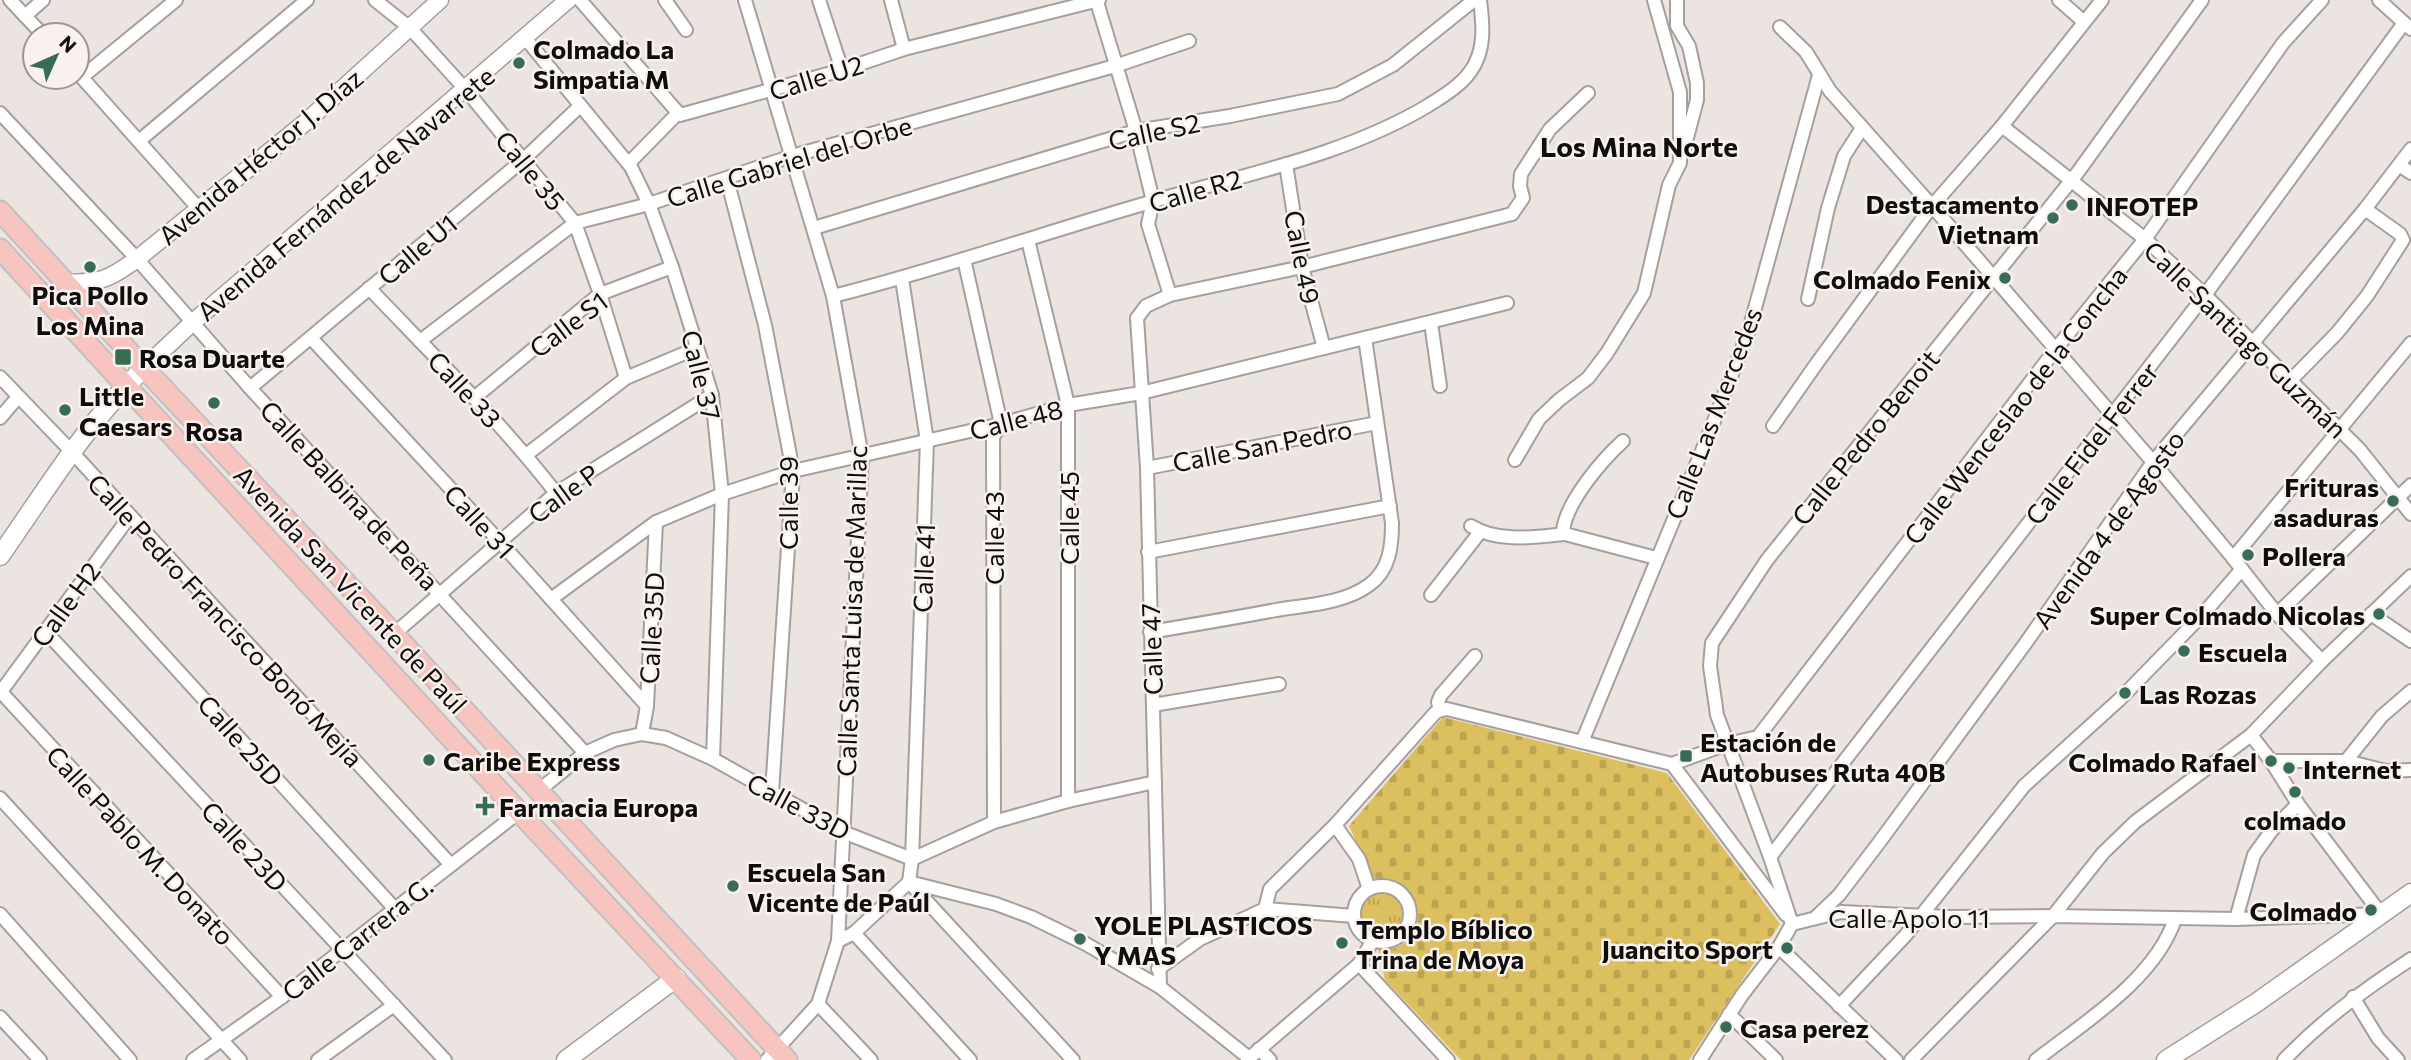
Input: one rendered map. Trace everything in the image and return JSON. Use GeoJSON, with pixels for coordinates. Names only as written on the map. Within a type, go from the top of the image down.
{"type":"FeatureCollection","features":[{"type":"Feature","properties":{"kind":"main road","name":"Avenida San Vicente de Paúl"},"geometry":{"type":"LineString","coordinates":[[0,211],[394,634],[777,1056]]}},
{"type":"Feature","properties":{"kind":"main road","name":"Avenida San Vicente de Paúl"},"geometry":{"type":"LineString","coordinates":[[0,249],[751,1060]]}},
{"type":"Feature","properties":{"kind":"main road","name":"Avenida Fernández de Navarrete"},"geometry":{"type":"LineString","coordinates":[[0,556],[72,452],[125,385],[144,368]]}},
{"type":"Feature","properties":{"kind":"main road"},"geometry":{"type":"LineString","coordinates":[[2166,1060],[2256,1003],[2411,893]]}},
{"type":"Feature","properties":{"kind":"main road"},"geometry":{"type":"LineString","coordinates":[[566,1060],[676,978]]}},
{"type":"Feature","properties":{"kind":"street"},"geometry":{"type":"LineString","coordinates":[[10,0],[30,21]]}},
{"type":"Feature","properties":{"kind":"street"},"geometry":{"type":"LineString","coordinates":[[25,16],[43,0]]}},
{"type":"Feature","properties":{"kind":"street"},"geometry":{"type":"LineString","coordinates":[[91,65],[176,0]]}},
{"type":"Feature","properties":{"kind":"street"},"geometry":{"type":"LineString","coordinates":[[139,141],[307,0]]}},
{"type":"Feature","properties":{"kind":"street","name":"Calle 35"},"geometry":{"type":"LineString","coordinates":[[375,0],[410,28],[466,90],[575,223],[625,378]]}},
{"type":"Feature","properties":{"kind":"street","name":"Avenida Héctor J. Díaz"},"geometry":{"type":"LineString","coordinates":[[66,284],[98,282],[137,259],[307,121],[440,0]]}},
{"type":"Feature","properties":{"kind":"street","name":"Avenida Fernández de Navarrete"},"geometry":{"type":"LineString","coordinates":[[144,368],[568,0]]}},
{"type":"Feature","properties":{"kind":"street"},"geometry":{"type":"LineString","coordinates":[[580,0],[678,113],[629,163]]}},
{"type":"Feature","properties":{"kind":"street"},"geometry":{"type":"LineString","coordinates":[[665,0],[686,30]]}},
{"type":"Feature","properties":{"kind":"street","name":"Calle Santa Luisa de Marillac"},"geometry":{"type":"LineString","coordinates":[[745,0],[833,296],[862,457],[838,941],[818,1004],[777,1056]]}},
{"type":"Feature","properties":{"kind":"street"},"geometry":{"type":"LineString","coordinates":[[819,0],[842,70]]}},
{"type":"Feature","properties":{"kind":"street"},"geometry":{"type":"LineString","coordinates":[[891,0],[904,49]]}},
{"type":"Feature","properties":{"kind":"street","name":"Calle S2"},"geometry":{"type":"LineString","coordinates":[[814,228],[1136,131],[1230,116],[1338,94],[1393,65],[1474,0]]}},
{"type":"Feature","properties":{"kind":"street","name":"Calle R2"},"geometry":{"type":"LineString","coordinates":[[833,296],[902,279],[1153,201],[1286,164],[1403,121],[1454,87],[1469,73],[1477,60],[1483,23],[1480,0]]}},
{"type":"Feature","properties":{"kind":"street"},"geometry":{"type":"LineString","coordinates":[[1654,0],[1680,92],[1680,163]]}},
{"type":"Feature","properties":{"kind":"street"},"geometry":{"type":"LineString","coordinates":[[1515,460],[1539,419],[1588,379],[1644,293],[1670,185],[1680,163],[1694,114],[1697,92],[1689,46],[1676,26],[1677,0]]}},
{"type":"Feature","properties":{"kind":"street"},"geometry":{"type":"LineString","coordinates":[[2059,0],[2083,21]]}},
{"type":"Feature","properties":{"kind":"street"},"geometry":{"type":"LineString","coordinates":[[1773,426],[1932,206],[2001,127],[2102,0]]}},
{"type":"Feature","properties":{"kind":"street","name":"Calle Pedro Benoit"},"geometry":{"type":"LineString","coordinates":[[1792,924],[1717,715],[1710,666],[1712,643],[1767,559],[2071,180],[2202,0]]}},
{"type":"Feature","properties":{"kind":"street","name":"Calle Wenceslao de la Concha"},"geometry":{"type":"LineString","coordinates":[[1672,764],[1727,744],[1758,737],[2055,350],[2145,239],[2283,44],[2322,0]]}},
{"type":"Feature","properties":{"kind":"street"},"geometry":{"type":"LineString","coordinates":[[2379,0],[2407,26]]}},
{"type":"Feature","properties":{"kind":"street"},"geometry":{"type":"LineString","coordinates":[[1098,1],[1136,131],[1153,201],[1148,224],[1170,295],[1302,267],[1511,214],[1523,198],[1521,174],[1550,128],[1588,93]]}},
{"type":"Feature","properties":{"kind":"street","name":"Calle U2"},"geometry":{"type":"LineString","coordinates":[[678,113],[685,115],[842,70],[904,49],[1098,1]]}},
{"type":"Feature","properties":{"kind":"street","name":"Calle Fidel Ferrer"},"geometry":{"type":"LineString","coordinates":[[1770,857],[2205,295],[2407,26]]}},
{"type":"Feature","properties":{"kind":"street"},"geometry":{"type":"LineString","coordinates":[[1780,27],[1806,52],[1830,91],[2112,415],[2277,614],[2322,661]]}},
{"type":"Feature","properties":{"kind":"street","name":"Calle 37"},"geometry":{"type":"LineString","coordinates":[[526,39],[629,163],[649,204],[672,267],[712,396],[722,494],[713,759]]}},
{"type":"Feature","properties":{"kind":"street","name":"Calle Gabriel del Orbe"},"geometry":{"type":"LineString","coordinates":[[420,341],[575,223],[649,204],[792,156],[1115,66],[1189,41]]}},
{"type":"Feature","properties":{"kind":"street","name":"Calle Las Mercedes"},"geometry":{"type":"LineString","coordinates":[[1582,742],[1749,330],[1819,75]]}},
{"type":"Feature","properties":{"kind":"street"},"geometry":{"type":"LineString","coordinates":[[91,87],[199,209]]}},
{"type":"Feature","properties":{"kind":"street","name":"Calle U1"},"geometry":{"type":"LineString","coordinates":[[250,388],[523,160],[580,106]]}},
{"type":"Feature","properties":{"kind":"street","name":"Calle Balbina de Peña"},"geometry":{"type":"LineString","coordinates":[[0,113],[137,259],[250,388],[442,594],[585,753]]}},
{"type":"Feature","properties":{"kind":"street","name":"Calle Santiago Guzmán"},"geometry":{"type":"LineString","coordinates":[[2001,127],[2145,239],[2205,295],[2339,429],[2411,514]]}},
{"type":"Feature","properties":{"kind":"street"},"geometry":{"type":"LineString","coordinates":[[1808,299],[1828,208],[1844,156],[1862,128]]}},
{"type":"Feature","properties":{"kind":"street","name":"Avenida 4 de Agosto"},"geometry":{"type":"LineString","coordinates":[[1816,917],[1839,895],[1878,844],[2025,644],[2153,463],[2197,407],[2365,209],[2411,149]]}},
{"type":"Feature","properties":{"kind":"street","name":"Calle 49"},"geometry":{"type":"LineString","coordinates":[[1286,164],[1302,267],[1324,348]]}},
{"type":"Feature","properties":{"kind":"street"},"geometry":{"type":"LineString","coordinates":[[2399,165],[2411,173]]}},
{"type":"Feature","properties":{"kind":"street","name":"Calle 39"},"geometry":{"type":"LineString","coordinates":[[727,179],[765,326],[793,471],[772,792]]}},
{"type":"Feature","properties":{"kind":"street"},"geometry":{"type":"LineString","coordinates":[[2290,381],[2337,333],[2367,296],[2403,240],[2399,234],[2365,209]]}},
{"type":"Feature","properties":{"kind":"street","name":"Calle 45"},"geometry":{"type":"LineString","coordinates":[[1028,240],[1068,405],[1068,801]]}},
{"type":"Feature","properties":{"kind":"street","name":"Calle 43"},"geometry":{"type":"LineString","coordinates":[[964,259],[1001,424],[993,438],[994,822]]}},
{"type":"Feature","properties":{"kind":"street","name":"Calle S1"},"geometry":{"type":"LineString","coordinates":[[474,398],[600,294],[672,267]]}},
{"type":"Feature","properties":{"kind":"street","name":"Calle 41"},"geometry":{"type":"LineString","coordinates":[[902,279],[927,441],[909,882]]}},
{"type":"Feature","properties":{"kind":"street","name":"Calle 33"},"geometry":{"type":"LineString","coordinates":[[369,289],[474,398],[526,455],[556,493]]}},
{"type":"Feature","properties":{"kind":"street","name":"Calle 47"},"geometry":{"type":"LineString","coordinates":[[1160,987],[1147,468],[1137,318],[1146,306],[1170,295]]}},
{"type":"Feature","properties":{"kind":"street","name":"Calle 48"},"geometry":{"type":"LineString","coordinates":[[551,599],[656,522],[722,494],[793,471],[1001,424],[1068,405],[1141,393],[1507,303]]}},
{"type":"Feature","properties":{"kind":"street"},"geometry":{"type":"LineString","coordinates":[[1431,323],[1440,386]]}},
{"type":"Feature","properties":{"kind":"street","name":"Calle 31"},"geometry":{"type":"LineString","coordinates":[[311,338],[648,706]]}},
{"type":"Feature","properties":{"kind":"street"},"geometry":{"type":"LineString","coordinates":[[1150,632],[1337,600],[1369,585],[1388,562],[1392,544],[1390,506],[1365,338]]}},
{"type":"Feature","properties":{"kind":"street"},"geometry":{"type":"LineString","coordinates":[[2233,558],[2411,343]]}},
{"type":"Feature","properties":{"kind":"street"},"geometry":{"type":"LineString","coordinates":[[526,455],[625,378],[697,348]]}},
{"type":"Feature","properties":{"kind":"street","name":"Calle Pedro Francisco Bonó Mejía"},"geometry":{"type":"LineString","coordinates":[[0,377],[451,865]]}},
{"type":"Feature","properties":{"kind":"street","name":"Calle P"},"geometry":{"type":"LineString","coordinates":[[394,634],[556,493],[712,396]]}},
{"type":"Feature","properties":{"kind":"street"},"geometry":{"type":"LineString","coordinates":[[0,418],[18,397]]}},
{"type":"Feature","properties":{"kind":"street","name":"Calle San Pedro"},"geometry":{"type":"LineString","coordinates":[[1147,468],[1377,423]]}},
{"type":"Feature","properties":{"kind":"street"},"geometry":{"type":"LineString","coordinates":[[1565,534],[1563,527],[1566,517],[1580,493],[1606,458],[1623,441]]}},
{"type":"Feature","properties":{"kind":"street"},"geometry":{"type":"LineString","coordinates":[[2277,614],[2411,485]]}},
{"type":"Feature","properties":{"kind":"street"},"geometry":{"type":"LineString","coordinates":[[1149,552],[1390,506]]}},
{"type":"Feature","properties":{"kind":"street","name":"Calle H2"},"geometry":{"type":"LineString","coordinates":[[0,693],[130,516]]}},
{"type":"Feature","properties":{"kind":"street","name":"Calle 35D"},"geometry":{"type":"LineString","coordinates":[[642,734],[648,706],[656,522]]}},
{"type":"Feature","properties":{"kind":"street"},"geometry":{"type":"LineString","coordinates":[[1431,595],[1476,529],[1520,538],[1565,534],[1656,558]]}},
{"type":"Feature","properties":{"kind":"street"},"geometry":{"type":"LineString","coordinates":[[1839,1006],[1905,936],[2024,786],[2119,699],[2204,613],[2242,569]]}},
{"type":"Feature","properties":{"kind":"street","name":"Calle 25D"},"geometry":{"type":"LineString","coordinates":[[88,572],[395,909]]}},
{"type":"Feature","properties":{"kind":"street"},"geometry":{"type":"LineString","coordinates":[[1911,1060],[2053,916],[2102,853],[2135,822],[2251,736],[2322,661],[2411,576]]}},
{"type":"Feature","properties":{"kind":"street"},"geometry":{"type":"LineString","coordinates":[[2371,614],[2411,641]]}},
{"type":"Feature","properties":{"kind":"street","name":"Calle 23D"},"geometry":{"type":"LineString","coordinates":[[45,631],[443,1059]]}},
{"type":"Feature","properties":{"kind":"street"},"geometry":{"type":"LineString","coordinates":[[1440,710],[1438,702],[1441,695],[1475,656]]}},
{"type":"Feature","properties":{"kind":"street"},"geometry":{"type":"LineString","coordinates":[[1153,705],[1279,684]]}},
{"type":"Feature","properties":{"kind":"street"},"geometry":{"type":"LineString","coordinates":[[2346,761],[2382,716],[2411,691]]}},
{"type":"Feature","properties":{"kind":"street","name":"Calle Pablo M. Donato"},"geometry":{"type":"LineString","coordinates":[[0,693],[282,997]]}},
{"type":"Feature","properties":{"kind":"street"},"geometry":{"type":"LineString","coordinates":[[1265,909],[1270,889],[1335,825],[1434,713],[1440,710],[1447,709],[1672,764]]}},
{"type":"Feature","properties":{"kind":"street","name":"Calle 33D"},"geometry":{"type":"LineString","coordinates":[[537,792],[585,753],[614,740],[642,734],[666,738],[713,759],[843,832],[912,859]]}},
{"type":"Feature","properties":{"kind":"street"},"geometry":{"type":"LineString","coordinates":[[2251,736],[2271,761],[2298,804],[2381,914]]}},
{"type":"Feature","properties":{"kind":"street"},"geometry":{"type":"LineString","coordinates":[[2271,761],[2346,761],[2386,771],[2411,770]]}},
{"type":"Feature","properties":{"kind":"street","name":"Calle Apolo 11"},"geometry":{"type":"LineString","coordinates":[[1672,764],[1792,924],[1841,912],[1920,916],[2175,919],[2381,914]]}},
{"type":"Feature","properties":{"kind":"street"},"geometry":{"type":"LineString","coordinates":[[912,859],[994,822],[1068,801],[1155,782]]}},
{"type":"Feature","properties":{"kind":"street"},"geometry":{"type":"LineString","coordinates":[[0,799],[240,1060]]}},
{"type":"Feature","properties":{"kind":"street"},"geometry":{"type":"LineString","coordinates":[[2236,919],[2254,855],[2298,804]]}},
{"type":"Feature","properties":{"kind":"street","name":"Calle Carrera G."},"geometry":{"type":"LineString","coordinates":[[192,1060],[282,997],[519,812]]}},
{"type":"Feature","properties":{"kind":"street"},"geometry":{"type":"LineString","coordinates":[[1335,825],[1359,859],[1369,889]]}},
{"type":"Feature","properties":{"kind":"street"},"geometry":{"type":"LineString","coordinates":[[838,941],[854,933],[909,882]]}},
{"type":"Feature","properties":{"kind":"street"},"geometry":{"type":"LineString","coordinates":[[909,882],[996,904],[1031,917],[1086,944],[1160,987],[1252,1056],[1270,1060]]}},
{"type":"Feature","properties":{"kind":"street"},"geometry":{"type":"LineString","coordinates":[[909,882],[1073,1060]]}},
{"type":"Feature","properties":{"kind":"street"},"geometry":{"type":"LineString","coordinates":[[1387,886],[1396,889],[1408,903],[1410,912],[1406,930],[1399,937],[1382,942],[1373,940],[1363,935],[1357,926],[1354,916],[1357,900],[1369,889],[1387,886]]}},
{"type":"Feature","properties":{"kind":"street"},"geometry":{"type":"LineString","coordinates":[[1158,970],[1200,939],[1265,909],[1354,916]]}},
{"type":"Feature","properties":{"kind":"street"},"geometry":{"type":"LineString","coordinates":[[0,915],[130,1060]]}},
{"type":"Feature","properties":{"kind":"street"},"geometry":{"type":"LineString","coordinates":[[2036,1060],[2133,983],[2169,939],[2175,919]]}},
{"type":"Feature","properties":{"kind":"street"},"geometry":{"type":"LineString","coordinates":[[1700,1060],[1729,1014],[1779,947],[1792,924]]}},
{"type":"Feature","properties":{"kind":"street"},"geometry":{"type":"LineString","coordinates":[[854,933],[970,1060]]}},
{"type":"Feature","properties":{"kind":"street"},"geometry":{"type":"LineString","coordinates":[[1252,1056],[1359,964],[1373,940]]}},
{"type":"Feature","properties":{"kind":"street"},"geometry":{"type":"LineString","coordinates":[[1779,947],[1896,1060]]}},
{"type":"Feature","properties":{"kind":"street"},"geometry":{"type":"LineString","coordinates":[[2284,1060],[2309,1033],[2353,997],[2411,958]]}},
{"type":"Feature","properties":{"kind":"street"},"geometry":{"type":"LineString","coordinates":[[1359,964],[1448,1060]]}},
{"type":"Feature","properties":{"kind":"street"},"geometry":{"type":"LineString","coordinates":[[2353,997],[2378,1038],[2398,1060]]}},
{"type":"Feature","properties":{"kind":"street"},"geometry":{"type":"LineString","coordinates":[[818,1004],[871,1060]]}},
{"type":"Feature","properties":{"kind":"street"},"geometry":{"type":"LineString","coordinates":[[318,1060],[394,1005]]}},
{"type":"Feature","properties":{"kind":"street"},"geometry":{"type":"LineString","coordinates":[[1729,1014],[1776,1060]]}},
{"type":"Feature","properties":{"kind":"street"},"geometry":{"type":"LineString","coordinates":[[0,1017],[40,1060]]}},
{"type":"Feature","properties":{"kind":"green space"},"geometry":{"type":"Polygon","coordinates":[[[1443,717],[1667,773],[1780,924],[1689,1060],[1461,1060],[1385,980],[1378,950],[1389,950],[1404,943],[1415,929],[1418,912],[1412,895],[1405,888],[1390,881],[1373,878],[1349,826],[1443,717]]]}},
{"type":"Feature","properties":{"kind":"green space"},"geometry":{"type":"Polygon","coordinates":[[[1382,889],[1399,896],[1406,913],[1399,930],[1382,937],[1365,930],[1358,913],[1365,896],[1382,889]]]}},
{"type":"Feature","properties":{"kind":"place","name":"Colmado La Simpatia M"},"geometry":{"type":"Point","coordinates":[519,63]}},
{"type":"Feature","properties":{"kind":"place","name":"INFOTEP"},"geometry":{"type":"Point","coordinates":[2072,205]}},
{"type":"Feature","properties":{"kind":"place","name":"Destacamento Vietnam"},"geometry":{"type":"Point","coordinates":[2053,218]}},
{"type":"Feature","properties":{"kind":"place","name":"Pica Pollo Los Mina"},"geometry":{"type":"Point","coordinates":[90,267]}},
{"type":"Feature","properties":{"kind":"place","name":"Colmado Fenix"},"geometry":{"type":"Point","coordinates":[2005,278]}},
{"type":"Feature","properties":{"kind":"place","name":"Rosa Duarte"},"geometry":{"type":"Point","coordinates":[123,357]}},
{"type":"Feature","properties":{"kind":"place","name":"Rosa"},"geometry":{"type":"Point","coordinates":[214,403]}},
{"type":"Feature","properties":{"kind":"place","name":"Little Caesars"},"geometry":{"type":"Point","coordinates":[65,410]}},
{"type":"Feature","properties":{"kind":"place","name":"Frituras asaduras"},"geometry":{"type":"Point","coordinates":[2393,501]}},
{"type":"Feature","properties":{"kind":"place","name":"Pollera"},"geometry":{"type":"Point","coordinates":[2248,555]}},
{"type":"Feature","properties":{"kind":"place","name":"Super Colmado Nicolas"},"geometry":{"type":"Point","coordinates":[2379,614]}},
{"type":"Feature","properties":{"kind":"place","name":"Escuela"},"geometry":{"type":"Point","coordinates":[2184,651]}},
{"type":"Feature","properties":{"kind":"place","name":"Las Rozas"},"geometry":{"type":"Point","coordinates":[2125,693]}},
{"type":"Feature","properties":{"kind":"place","name":"Estación de Autobuses Ruta 40B"},"geometry":{"type":"Point","coordinates":[1686,756]}},
{"type":"Feature","properties":{"kind":"place","name":"Caribe Express"},"geometry":{"type":"Point","coordinates":[429,760]}},
{"type":"Feature","properties":{"kind":"place","name":"Colmado Rafael"},"geometry":{"type":"Point","coordinates":[2271,761]}},
{"type":"Feature","properties":{"kind":"place","name":"Internet"},"geometry":{"type":"Point","coordinates":[2289,768]}},
{"type":"Feature","properties":{"kind":"place","name":"colmado"},"geometry":{"type":"Point","coordinates":[2295,792]}},
{"type":"Feature","properties":{"kind":"place","name":"Farmacia Europa"},"geometry":{"type":"Point","coordinates":[485,806]}},
{"type":"Feature","properties":{"kind":"place","name":"Escuela San Vicente de Paúl"},"geometry":{"type":"Point","coordinates":[733,886]}},
{"type":"Feature","properties":{"kind":"place","name":"Colmado"},"geometry":{"type":"Point","coordinates":[2371,910]}},
{"type":"Feature","properties":{"kind":"place","name":"YOLE PLASTICOS Y MAS"},"geometry":{"type":"Point","coordinates":[1080,939]}},
{"type":"Feature","properties":{"kind":"place","name":"Templo Bíblico Trina de Moya"},"geometry":{"type":"Point","coordinates":[1342,943]}},
{"type":"Feature","properties":{"kind":"place","name":"Juancito Sport"},"geometry":{"type":"Point","coordinates":[1787,948]}},
{"type":"Feature","properties":{"kind":"place","name":"Casa perez"},"geometry":{"type":"Point","coordinates":[1726,1027]}},
{"type":"Feature","properties":{"kind":"district","name":"Los Mina Norte"},"geometry":{"type":"Point","coordinates":[1639,146]}}]}
